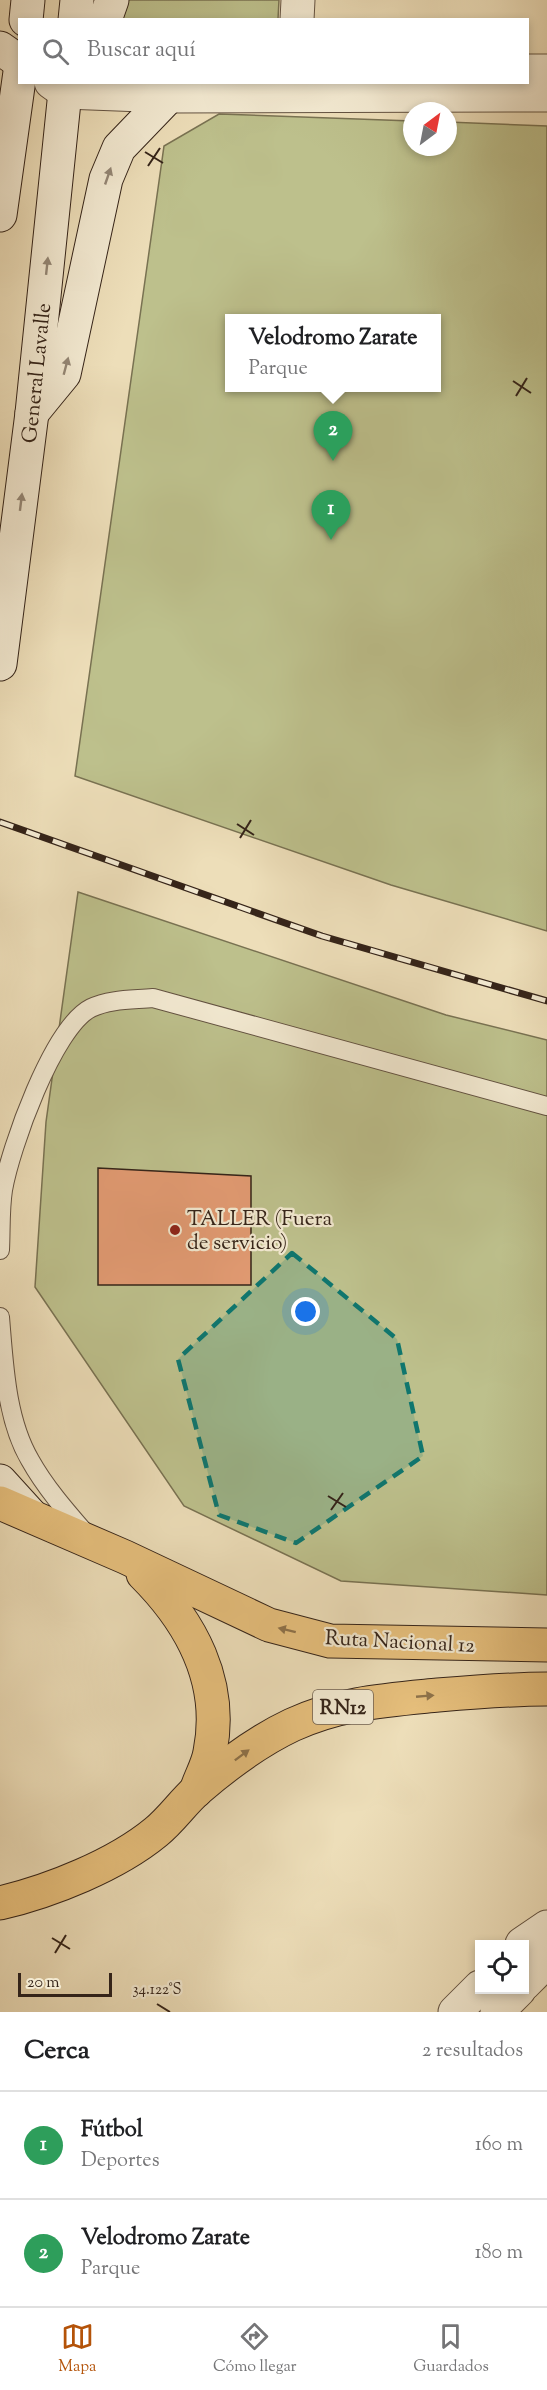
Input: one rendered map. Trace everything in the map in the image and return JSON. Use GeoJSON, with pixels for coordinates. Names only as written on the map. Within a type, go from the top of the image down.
{"type":"FeatureCollection","features":[{"type":"Feature","properties":{"kind":"highway","name":"Ruta Nacional 12"},"geometry":{"type":"LineString","coordinates":[[15,1508],[269,1625],[330,1641],[547,1645]]}},
{"type":"Feature","properties":{"kind":"highway","name":"Ruta Nacional 12"},"geometry":{"type":"LineString","coordinates":[[125,1557],[181,1616],[205,1665],[213,1697],[214,1725],[210,1754],[196,1791]]}},
{"type":"Feature","properties":{"kind":"highway","name":"Ruta Nacional 12"},"geometry":{"type":"LineString","coordinates":[[4,1905],[94,1870],[130,1852],[178,1813],[196,1791],[249,1750],[290,1726],[331,1709],[371,1701],[513,1689],[547,1689]]}},
{"type":"Feature","properties":{"kind":"main road"},"geometry":{"type":"LineString","coordinates":[[26,18],[28,0]]}},
{"type":"Feature","properties":{"kind":"main road"},"geometry":{"type":"LineString","coordinates":[[75,18],[77,0]]}},
{"type":"Feature","properties":{"kind":"main road"},"geometry":{"type":"LineString","coordinates":[[106,18],[112,0]]}},
{"type":"Feature","properties":{"kind":"main road"},"geometry":{"type":"LineString","coordinates":[[297,18],[298,0]]}},
{"type":"Feature","properties":{"kind":"main road"},"geometry":{"type":"LineString","coordinates":[[0,48],[18,61]]}},
{"type":"Feature","properties":{"kind":"main road"},"geometry":{"type":"LineString","coordinates":[[529,71],[547,71]]}},
{"type":"Feature","properties":{"kind":"main road"},"geometry":{"type":"LineString","coordinates":[[0,209],[18,84]]}},
{"type":"Feature","properties":{"kind":"main road"},"geometry":{"type":"LineString","coordinates":[[61,86],[169,96],[547,95]]}},
{"type":"Feature","properties":{"kind":"main road","name":"General Lavalle"},"geometry":{"type":"LineString","coordinates":[[0,664],[32,413],[61,86]]}},
{"type":"Feature","properties":{"kind":"main road"},"geometry":{"type":"LineString","coordinates":[[32,413],[64,374],[106,179],[119,148],[169,96]]}},
{"type":"Feature","properties":{"kind":"main road"},"geometry":{"type":"LineString","coordinates":[[0,1481],[15,1508]]}},
{"type":"Feature","properties":{"kind":"main road"},"geometry":{"type":"LineString","coordinates":[[528,1940],[547,1927]]}},
{"type":"Feature","properties":{"kind":"main road"},"geometry":{"type":"LineString","coordinates":[[529,1980],[547,1961]]}},
{"type":"Feature","properties":{"kind":"main road"},"geometry":{"type":"LineString","coordinates":[[455,2012],[475,1992]]}},
{"type":"Feature","properties":{"kind":"main road"},"geometry":{"type":"LineString","coordinates":[[497,2012],[514,1994]]}},
{"type":"Feature","properties":{"kind":"lane"},"geometry":{"type":"LineString","coordinates":[[0,1250],[2,1192],[12,1151],[46,1069],[69,1027],[89,1009],[112,1001],[153,998],[547,1106]]}},
{"type":"Feature","properties":{"kind":"lane"},"geometry":{"type":"LineString","coordinates":[[0,1317],[11,1407],[29,1459],[58,1502],[93,1542]]}},
{"type":"Feature","properties":{"kind":"highlighted area"},"geometry":{"type":"Polygon","coordinates":[[[292,1253],[397,1339],[423,1456],[296,1543],[219,1515],[178,1359],[292,1253]]]}},
{"type":"Feature","properties":{"kind":"green space"},"geometry":{"type":"Polygon","coordinates":[[[122,0],[279,0],[278,18],[120,18],[122,0]]]}},
{"type":"Feature","properties":{"kind":"green space"},"geometry":{"type":"Polygon","coordinates":[[[219,114],[403,121],[403,156],[457,156],[457,122],[547,126],[547,931],[391,885],[75,776],[164,146],[219,114]]]}},
{"type":"Feature","properties":{"kind":"green space"},"geometry":{"type":"Polygon","coordinates":[[[78,892],[446,1015],[547,1040],[547,1595],[341,1581],[184,1506],[35,1287],[46,1122],[78,892]]]}},
{"type":"Feature","properties":{"kind":"building","name":"TALLER (Fuera de servicio)"},"geometry":{"type":"Polygon","coordinates":[[[98,1168],[251,1176],[251,1285],[98,1285],[98,1168]]]}},
{"type":"Feature","properties":{"kind":"railway"},"geometry":{"type":"LineString","coordinates":[[0,822],[322,936],[547,1001]]}},
{"type":"Feature","properties":{"kind":"place","name":"Velodromo Zarate"},"geometry":{"type":"Point","coordinates":[333,461]}},
{"type":"Feature","properties":{"kind":"place","name":"Fútbol"},"geometry":{"type":"Point","coordinates":[331,540]}},
{"type":"Feature","properties":{"kind":"place","name":"TALLER (Fuera de servicio)"},"geometry":{"type":"Point","coordinates":[175,1230]}}]}
